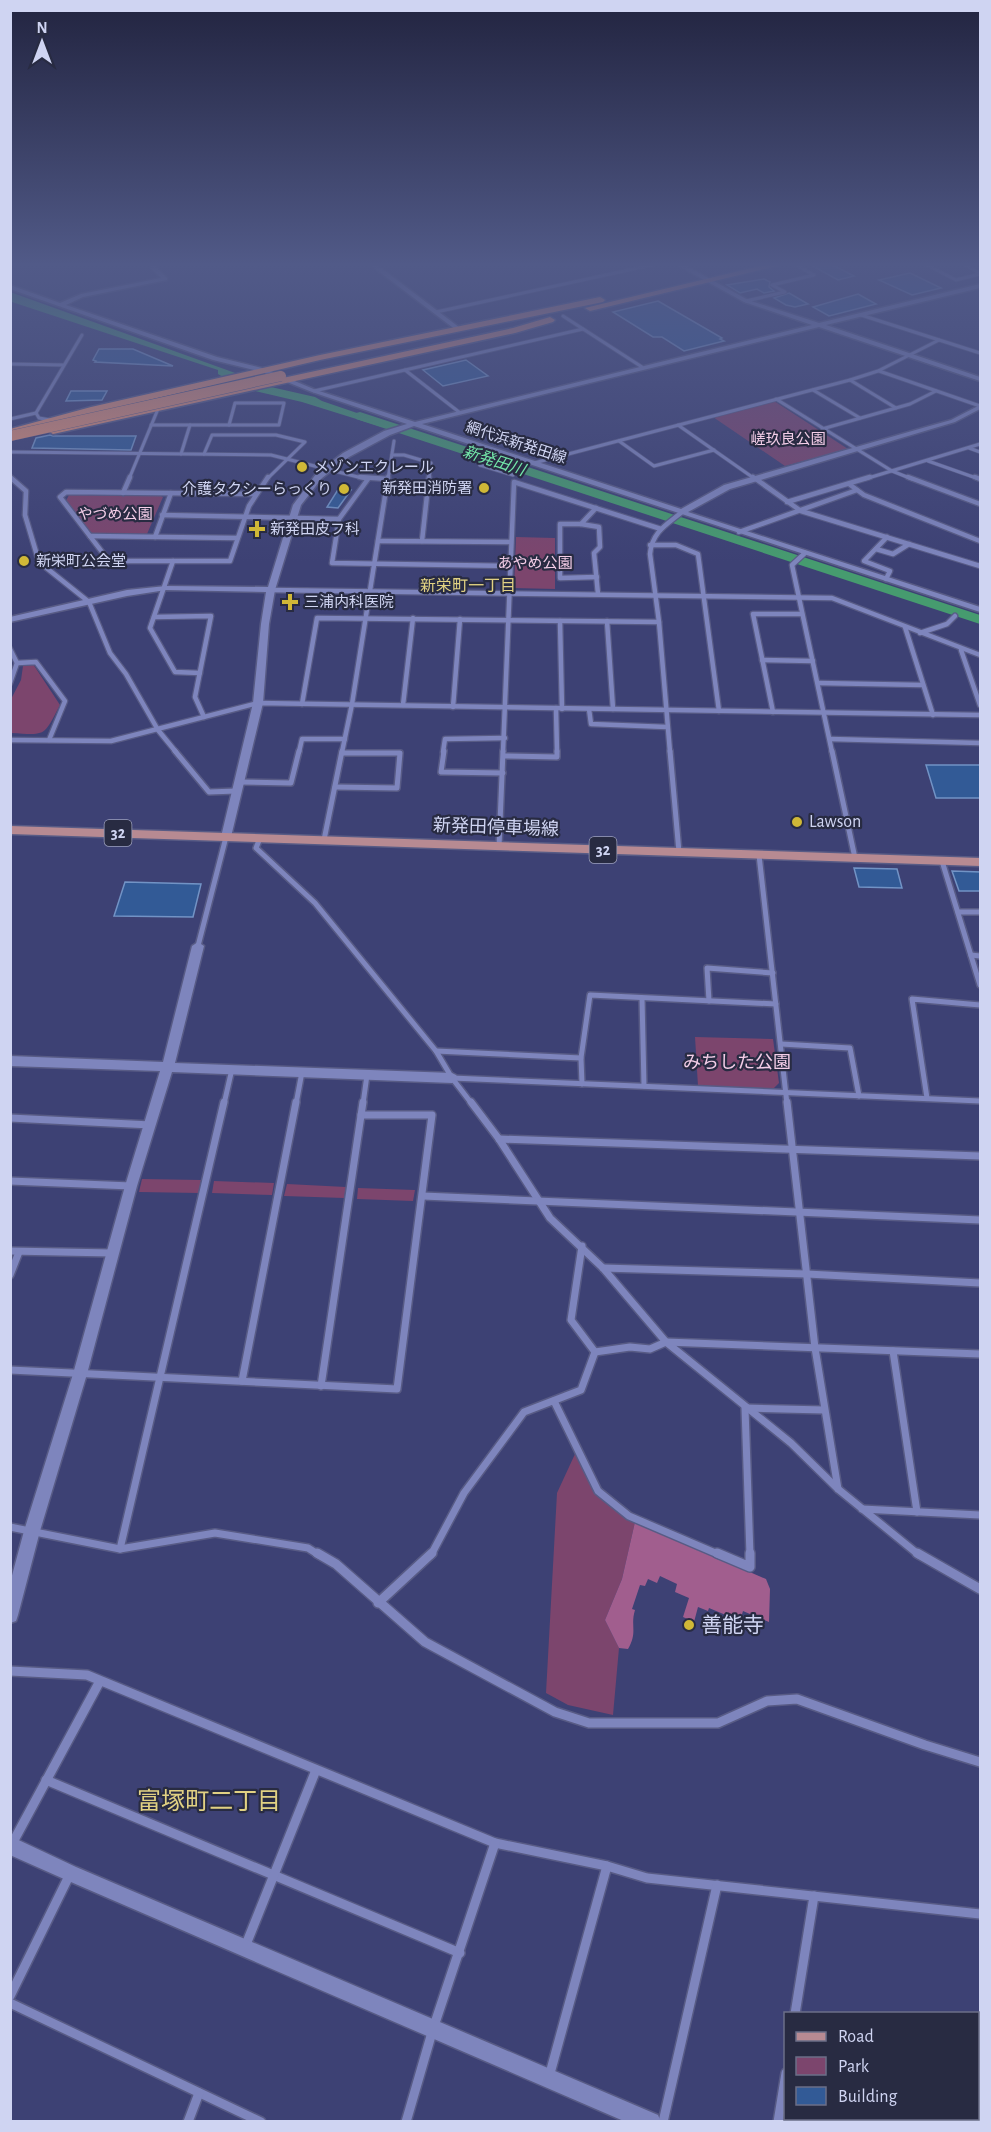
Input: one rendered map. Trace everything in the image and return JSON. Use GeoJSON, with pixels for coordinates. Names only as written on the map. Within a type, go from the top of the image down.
{"type":"FeatureCollection","features":[{"type":"Feature","properties":{"kind":"highway"},"geometry":{"type":"LineString","coordinates":[[10,434],[50,420],[294,363]]}},
{"type":"Feature","properties":{"kind":"highway"},"geometry":{"type":"LineString","coordinates":[[10,434],[158,409],[248,390],[280,378],[338,363]]}},
{"type":"Feature","properties":{"kind":"highway"},"geometry":{"type":"LineString","coordinates":[[10,434],[86,421],[351,363]]}},
{"type":"Feature","properties":{"kind":"main road","name":"新発田停車場線"},"geometry":{"type":"LineString","coordinates":[[10,830],[981,862]]}},
{"type":"Feature","properties":{"kind":"street","name":"網代浜新発田線"},"geometry":{"type":"LineString","coordinates":[[235,363],[264,370],[314,391],[534,463],[680,514],[739,531],[802,555],[981,610]]}},
{"type":"Feature","properties":{"kind":"street"},"geometry":{"type":"LineString","coordinates":[[314,391],[433,363]]}},
{"type":"Feature","properties":{"kind":"street"},"geometry":{"type":"LineString","coordinates":[[635,363],[642,368]]}},
{"type":"Feature","properties":{"kind":"street"},"geometry":{"type":"LineString","coordinates":[[10,1615],[32,1531],[80,1374],[131,1186],[168,1066],[258,703],[265,624],[271,590],[292,516],[306,491],[329,468],[361,446],[387,433],[459,412],[660,363]]}},
{"type":"Feature","properties":{"kind":"street"},"geometry":{"type":"LineString","coordinates":[[534,463],[850,380],[878,371],[892,363]]}},
{"type":"Feature","properties":{"kind":"street"},"geometry":{"type":"LineString","coordinates":[[934,363],[981,379]]}},
{"type":"Feature","properties":{"kind":"street"},"geometry":{"type":"LineString","coordinates":[[10,364],[63,365],[36,413],[10,419]]}},
{"type":"Feature","properties":{"kind":"street"},"geometry":{"type":"LineString","coordinates":[[405,370],[459,412]]}},
{"type":"Feature","properties":{"kind":"street"},"geometry":{"type":"LineString","coordinates":[[878,371],[981,406]]}},
{"type":"Feature","properties":{"kind":"street"},"geometry":{"type":"LineString","coordinates":[[850,380],[896,408]]}},
{"type":"Feature","properties":{"kind":"street"},"geometry":{"type":"LineString","coordinates":[[813,390],[860,418]]}},
{"type":"Feature","properties":{"kind":"street"},"geometry":{"type":"LineString","coordinates":[[822,429],[910,404],[936,391]]}},
{"type":"Feature","properties":{"kind":"street"},"geometry":{"type":"LineString","coordinates":[[776,399],[892,471],[981,504]]}},
{"type":"Feature","properties":{"kind":"street"},"geometry":{"type":"LineString","coordinates":[[151,426],[279,425],[284,403],[235,403],[229,425]]}},
{"type":"Feature","properties":{"kind":"street"},"geometry":{"type":"LineString","coordinates":[[679,852],[659,621],[654,595],[650,545],[654,535],[680,514],[727,487],[945,424],[981,406]]}},
{"type":"Feature","properties":{"kind":"street"},"geometry":{"type":"LineString","coordinates":[[123,493],[158,409]]}},
{"type":"Feature","properties":{"kind":"street"},"geometry":{"type":"LineString","coordinates":[[36,413],[39,418],[50,420]]}},
{"type":"Feature","properties":{"kind":"street"},"geometry":{"type":"LineString","coordinates":[[181,454],[190,425]]}},
{"type":"Feature","properties":{"kind":"street"},"geometry":{"type":"LineString","coordinates":[[678,425],[801,511],[981,566]]}},
{"type":"Feature","properties":{"kind":"street"},"geometry":{"type":"LineString","coordinates":[[204,454],[212,435],[276,435],[305,442],[255,494],[243,516],[230,561],[109,561],[60,497],[66,492],[255,494]]}},
{"type":"Feature","properties":{"kind":"street"},"geometry":{"type":"LineString","coordinates":[[324,840],[352,704],[394,441]]}},
{"type":"Feature","properties":{"kind":"street"},"geometry":{"type":"LineString","coordinates":[[619,441],[654,466],[714,450]]}},
{"type":"Feature","properties":{"kind":"street"},"geometry":{"type":"LineString","coordinates":[[787,502],[981,444]]}},
{"type":"Feature","properties":{"kind":"street"},"geometry":{"type":"LineString","coordinates":[[969,448],[981,452]]}},
{"type":"Feature","properties":{"kind":"street"},"geometry":{"type":"LineString","coordinates":[[10,452],[271,455],[368,478],[388,479]]}},
{"type":"Feature","properties":{"kind":"street"},"geometry":{"type":"LineString","coordinates":[[498,452],[480,465],[513,475]]}},
{"type":"Feature","properties":{"kind":"street"},"geometry":{"type":"LineString","coordinates":[[392,455],[404,455],[430,463],[422,541]]}},
{"type":"Feature","properties":{"kind":"street"},"geometry":{"type":"LineString","coordinates":[[928,460],[981,479]]}},
{"type":"Feature","properties":{"kind":"street"},"geometry":{"type":"LineString","coordinates":[[10,477],[26,491],[25,514],[39,562],[89,602],[110,653],[126,674],[158,730],[208,792],[238,786],[291,783],[302,739],[345,739]]}},
{"type":"Feature","properties":{"kind":"street"},"geometry":{"type":"LineString","coordinates":[[368,478],[339,519],[332,563],[510,567]]}},
{"type":"Feature","properties":{"kind":"street"},"geometry":{"type":"LineString","coordinates":[[499,847],[507,708],[510,542],[514,482],[661,529]]}},
{"type":"Feature","properties":{"kind":"street"},"geometry":{"type":"LineString","coordinates":[[849,484],[864,495],[981,542]]}},
{"type":"Feature","properties":{"kind":"street"},"geometry":{"type":"LineString","coordinates":[[739,531],[857,490]]}},
{"type":"Feature","properties":{"kind":"street"},"geometry":{"type":"LineString","coordinates":[[155,537],[171,493]]}},
{"type":"Feature","properties":{"kind":"street"},"geometry":{"type":"LineString","coordinates":[[581,524],[596,508]]}},
{"type":"Feature","properties":{"kind":"street"},"geometry":{"type":"LineString","coordinates":[[162,515],[292,516],[339,519]]}},
{"type":"Feature","properties":{"kind":"street"},"geometry":{"type":"LineString","coordinates":[[597,577],[560,578],[560,524],[599,527],[600,547],[594,553],[597,577],[598,594]]}},
{"type":"Feature","properties":{"kind":"street"},"geometry":{"type":"LineString","coordinates":[[90,536],[237,538]]}},
{"type":"Feature","properties":{"kind":"street"},"geometry":{"type":"LineString","coordinates":[[886,579],[890,571],[864,561],[887,537]]}},
{"type":"Feature","properties":{"kind":"street"},"geometry":{"type":"LineString","coordinates":[[378,541],[510,542]]}},
{"type":"Feature","properties":{"kind":"street"},"geometry":{"type":"LineString","coordinates":[[876,549],[893,554],[909,544]]}},
{"type":"Feature","properties":{"kind":"street"},"geometry":{"type":"LineString","coordinates":[[650,545],[676,545],[698,554],[719,711]]}},
{"type":"Feature","properties":{"kind":"street"},"geometry":{"type":"LineString","coordinates":[[802,555],[792,565],[855,858]]}},
{"type":"Feature","properties":{"kind":"street"},"geometry":{"type":"LineString","coordinates":[[173,561],[166,588],[150,628],[175,672],[200,673]]}},
{"type":"Feature","properties":{"kind":"street"},"geometry":{"type":"LineString","coordinates":[[10,620],[127,593],[166,588],[799,598],[843,601],[962,650],[981,655]]}},
{"type":"Feature","properties":{"kind":"street"},"geometry":{"type":"LineString","coordinates":[[773,712],[753,614],[802,614]]}},
{"type":"Feature","properties":{"kind":"street"},"geometry":{"type":"LineString","coordinates":[[154,617],[211,616],[195,697],[204,717]]}},
{"type":"Feature","properties":{"kind":"street"},"geometry":{"type":"LineString","coordinates":[[920,633],[947,624],[955,616]]}},
{"type":"Feature","properties":{"kind":"street"},"geometry":{"type":"LineString","coordinates":[[302,704],[317,618],[659,621]]}},
{"type":"Feature","properties":{"kind":"street"},"geometry":{"type":"LineString","coordinates":[[403,705],[413,618]]}},
{"type":"Feature","properties":{"kind":"street"},"geometry":{"type":"LineString","coordinates":[[453,706],[460,619]]}},
{"type":"Feature","properties":{"kind":"street"},"geometry":{"type":"LineString","coordinates":[[504,756],[557,756],[560,621]]}},
{"type":"Feature","properties":{"kind":"street"},"geometry":{"type":"LineString","coordinates":[[607,621],[613,709]]}},
{"type":"Feature","properties":{"kind":"street"},"geometry":{"type":"LineString","coordinates":[[905,627],[933,714]]}},
{"type":"Feature","properties":{"kind":"street"},"geometry":{"type":"LineString","coordinates":[[10,649],[17,663],[10,683]]}},
{"type":"Feature","properties":{"kind":"street"},"geometry":{"type":"LineString","coordinates":[[962,650],[981,705]]}},
{"type":"Feature","properties":{"kind":"street"},"geometry":{"type":"LineString","coordinates":[[762,660],[813,661]]}},
{"type":"Feature","properties":{"kind":"street"},"geometry":{"type":"LineString","coordinates":[[17,663],[36,662],[65,701],[49,740]]}},
{"type":"Feature","properties":{"kind":"street"},"geometry":{"type":"LineString","coordinates":[[818,683],[923,685]]}},
{"type":"Feature","properties":{"kind":"street"},"geometry":{"type":"LineString","coordinates":[[10,740],[111,741],[258,703],[981,715]]}},
{"type":"Feature","properties":{"kind":"street"},"geometry":{"type":"LineString","coordinates":[[589,709],[591,724],[667,727]]}},
{"type":"Feature","properties":{"kind":"street"},"geometry":{"type":"LineString","coordinates":[[503,773],[441,772],[445,739],[505,738]]}},
{"type":"Feature","properties":{"kind":"street"},"geometry":{"type":"LineString","coordinates":[[830,739],[981,744]]}},
{"type":"Feature","properties":{"kind":"street"},"geometry":{"type":"LineString","coordinates":[[335,787],[397,788],[400,753],[342,753]]}},
{"type":"Feature","properties":{"kind":"street"},"geometry":{"type":"LineString","coordinates":[[260,838],[256,848],[315,903],[436,1051],[452,1078],[499,1139],[550,1218],[603,1268],[666,1342],[791,1443],[838,1490],[918,1554],[981,1590]]}},
{"type":"Feature","properties":{"kind":"street"},"geometry":{"type":"LineString","coordinates":[[759,855],[815,1348],[838,1490]]}},
{"type":"Feature","properties":{"kind":"street"},"geometry":{"type":"LineString","coordinates":[[942,861],[981,985]]}},
{"type":"Feature","properties":{"kind":"street"},"geometry":{"type":"LineString","coordinates":[[958,912],[981,912]]}},
{"type":"Feature","properties":{"kind":"street"},"geometry":{"type":"LineString","coordinates":[[971,955],[981,956]]}},
{"type":"Feature","properties":{"kind":"street"},"geometry":{"type":"LineString","coordinates":[[709,1000],[707,968],[772,973]]}},
{"type":"Feature","properties":{"kind":"street"},"geometry":{"type":"LineString","coordinates":[[582,1084],[581,1058],[590,995],[776,1004]]}},
{"type":"Feature","properties":{"kind":"street"},"geometry":{"type":"LineString","coordinates":[[642,998],[644,1086]]}},
{"type":"Feature","properties":{"kind":"street"},"geometry":{"type":"LineString","coordinates":[[927,1098],[912,999],[981,1005]]}},
{"type":"Feature","properties":{"kind":"street"},"geometry":{"type":"LineString","coordinates":[[781,1044],[850,1048],[859,1096]]}},
{"type":"Feature","properties":{"kind":"street"},"geometry":{"type":"LineString","coordinates":[[436,1051],[581,1058]]}},
{"type":"Feature","properties":{"kind":"street"},"geometry":{"type":"LineString","coordinates":[[10,1061],[981,1101]]}},
{"type":"Feature","properties":{"kind":"street"},"geometry":{"type":"LineString","coordinates":[[120,1549],[232,1069]]}},
{"type":"Feature","properties":{"kind":"street"},"geometry":{"type":"LineString","coordinates":[[242,1382],[302,1072]]}},
{"type":"Feature","properties":{"kind":"street"},"geometry":{"type":"LineString","coordinates":[[321,1386],[367,1075]]}},
{"type":"Feature","properties":{"kind":"street"},"geometry":{"type":"LineString","coordinates":[[10,1370],[397,1389],[432,1115],[362,1114]]}},
{"type":"Feature","properties":{"kind":"street"},"geometry":{"type":"LineString","coordinates":[[10,1118],[151,1125]]}},
{"type":"Feature","properties":{"kind":"street"},"geometry":{"type":"LineString","coordinates":[[499,1139],[981,1156]]}},
{"type":"Feature","properties":{"kind":"street"},"geometry":{"type":"LineString","coordinates":[[10,1181],[131,1186]]}},
{"type":"Feature","properties":{"kind":"street"},"geometry":{"type":"LineString","coordinates":[[423,1196],[981,1220]]}},
{"type":"Feature","properties":{"kind":"street"},"geometry":{"type":"LineString","coordinates":[[582,1246],[571,1320],[595,1352]]}},
{"type":"Feature","properties":{"kind":"street"},"geometry":{"type":"LineString","coordinates":[[10,1275],[15,1251],[113,1253]]}},
{"type":"Feature","properties":{"kind":"street"},"geometry":{"type":"LineString","coordinates":[[603,1268],[807,1274],[981,1283]]}},
{"type":"Feature","properties":{"kind":"street"},"geometry":{"type":"LineString","coordinates":[[595,1352],[630,1347],[650,1349],[666,1342],[981,1354]]}},
{"type":"Feature","properties":{"kind":"street"},"geometry":{"type":"LineString","coordinates":[[893,1351],[917,1512]]}},
{"type":"Feature","properties":{"kind":"street"},"geometry":{"type":"LineString","coordinates":[[378,1603],[431,1556],[464,1493],[524,1412],[581,1390],[595,1352]]}},
{"type":"Feature","properties":{"kind":"street"},"geometry":{"type":"LineString","coordinates":[[554,1401],[598,1491],[629,1516],[750,1567],[745,1408]]}},
{"type":"Feature","properties":{"kind":"street"},"geometry":{"type":"LineString","coordinates":[[745,1408],[824,1410]]}},
{"type":"Feature","properties":{"kind":"street"},"geometry":{"type":"LineString","coordinates":[[862,1509],[981,1515]]}},
{"type":"Feature","properties":{"kind":"street"},"geometry":{"type":"LineString","coordinates":[[10,1527],[120,1549],[215,1533],[308,1548],[336,1564],[425,1642],[555,1712],[589,1723],[717,1724],[767,1701],[797,1699],[925,1745],[981,1762]]}},
{"type":"Feature","properties":{"kind":"street"},"geometry":{"type":"LineString","coordinates":[[10,1671],[87,1675],[495,1843],[607,1866],[647,1878],[981,1914]]}},
{"type":"Feature","properties":{"kind":"street"},"geometry":{"type":"LineString","coordinates":[[100,1681],[11,1845],[70,1873],[651,2121]]}},
{"type":"Feature","properties":{"kind":"street"},"geometry":{"type":"LineString","coordinates":[[245,1947],[316,1770]]}},
{"type":"Feature","properties":{"kind":"street"},"geometry":{"type":"LineString","coordinates":[[46,1780],[460,1953]]}},
{"type":"Feature","properties":{"kind":"street"},"geometry":{"type":"LineString","coordinates":[[406,2121],[433,2029],[495,1843]]}},
{"type":"Feature","properties":{"kind":"street"},"geometry":{"type":"LineString","coordinates":[[549,2078],[607,1866]]}},
{"type":"Feature","properties":{"kind":"street"},"geometry":{"type":"LineString","coordinates":[[10,1996],[70,1873]]}},
{"type":"Feature","properties":{"kind":"street"},"geometry":{"type":"LineString","coordinates":[[663,2121],[717,1885]]}},
{"type":"Feature","properties":{"kind":"street"},"geometry":{"type":"LineString","coordinates":[[795,2012],[814,1896]]}},
{"type":"Feature","properties":{"kind":"street"},"geometry":{"type":"LineString","coordinates":[[10,2004],[261,2121]]}},
{"type":"Feature","properties":{"kind":"street"},"geometry":{"type":"LineString","coordinates":[[979,2059],[981,2032]]}},
{"type":"Feature","properties":{"kind":"street"},"geometry":{"type":"LineString","coordinates":[[778,2121],[784,2085]]}},
{"type":"Feature","properties":{"kind":"street"},"geometry":{"type":"LineString","coordinates":[[188,2121],[199,2092]]}},
{"type":"Feature","properties":{"kind":"green space","name":"嵯玖良公園"},"geometry":{"type":"Polygon","coordinates":[[[774,401],[848,449],[785,466],[713,417],[774,401]]]}},
{"type":"Feature","properties":{"kind":"green space","name":"やづめ公園"},"geometry":{"type":"Polygon","coordinates":[[[69,495],[163,497],[147,534],[92,534],[66,501],[69,495]]]}},
{"type":"Feature","properties":{"kind":"green space","name":"あやめ公園"},"geometry":{"type":"Polygon","coordinates":[[[516,537],[555,538],[555,589],[514,588],[516,537]]]}},
{"type":"Feature","properties":{"kind":"green space"},"geometry":{"type":"Polygon","coordinates":[[[33,664],[60,705],[43,732],[11,733],[10,701],[21,680],[23,666],[33,664]]]}},
{"type":"Feature","properties":{"kind":"green space","name":"みちした公園"},"geometry":{"type":"Polygon","coordinates":[[[695,1037],[773,1039],[779,1083],[773,1089],[698,1086],[695,1037]]]}},
{"type":"Feature","properties":{"kind":"green space"},"geometry":{"type":"Polygon","coordinates":[[[142,1179],[201,1180],[199,1193],[139,1192],[142,1179]]]}},
{"type":"Feature","properties":{"kind":"green space"},"geometry":{"type":"Polygon","coordinates":[[[214,1181],[274,1183],[272,1195],[212,1193],[214,1181]]]}},
{"type":"Feature","properties":{"kind":"green space"},"geometry":{"type":"Polygon","coordinates":[[[287,1184],[346,1187],[344,1198],[284,1196],[287,1184]]]}},
{"type":"Feature","properties":{"kind":"green space"},"geometry":{"type":"Polygon","coordinates":[[[358,1188],[415,1190],[413,1201],[357,1199],[358,1188]]]}},
{"type":"Feature","properties":{"kind":"green space"},"geometry":{"type":"Polygon","coordinates":[[[578,1453],[597,1492],[635,1522],[622,1579],[605,1620],[619,1648],[613,1715],[568,1705],[546,1693],[557,1493],[575,1454],[578,1453]]]}},
{"type":"Feature","properties":{"kind":"shaded area"},"geometry":{"type":"Polygon","coordinates":[[[198,363],[209,363],[238,374],[223,377],[218,374],[218,370],[198,363]]]}},
{"type":"Feature","properties":{"kind":"shaded area"},"geometry":{"type":"Polygon","coordinates":[[[271,387],[315,397],[389,424],[382,427],[302,402],[255,391],[271,387]]]}},
{"type":"Feature","properties":{"kind":"shaded area"},"geometry":{"type":"Polygon","coordinates":[[[635,1522],[766,1579],[770,1589],[769,1622],[743,1611],[740,1621],[709,1608],[708,1611],[698,1607],[694,1622],[683,1617],[689,1598],[675,1592],[677,1584],[660,1576],[657,1583],[648,1579],[645,1586],[640,1585],[632,1609],[635,1610],[631,1643],[628,1649],[619,1648],[605,1620],[622,1579],[635,1522]]]}},
{"type":"Feature","properties":{"kind":"building"},"geometry":{"type":"Polygon","coordinates":[[[124,363],[167,363],[173,366],[124,363]]]}},
{"type":"Feature","properties":{"kind":"building"},"geometry":{"type":"Polygon","coordinates":[[[451,363],[471,363],[488,376],[443,386],[423,370],[451,363]]]}},
{"type":"Feature","properties":{"kind":"building"},"geometry":{"type":"Polygon","coordinates":[[[71,391],[107,391],[102,400],[66,401],[71,391]]]}},
{"type":"Feature","properties":{"kind":"building"},"geometry":{"type":"Polygon","coordinates":[[[50,435],[136,436],[131,450],[32,448],[36,438],[50,435]]]}},
{"type":"Feature","properties":{"kind":"building"},"geometry":{"type":"Polygon","coordinates":[[[339,488],[351,490],[338,508],[327,507],[339,488]]]}},
{"type":"Feature","properties":{"kind":"building"},"geometry":{"type":"Polygon","coordinates":[[[926,765],[981,765],[981,798],[936,798],[926,765]]]}},
{"type":"Feature","properties":{"kind":"building"},"geometry":{"type":"Polygon","coordinates":[[[854,868],[897,869],[902,888],[859,887],[854,868]]]}},
{"type":"Feature","properties":{"kind":"building"},"geometry":{"type":"Polygon","coordinates":[[[952,871],[981,872],[981,891],[959,891],[952,871]]]}},
{"type":"Feature","properties":{"kind":"building"},"geometry":{"type":"Polygon","coordinates":[[[125,882],[201,884],[193,917],[114,916],[125,882]]]}},
{"type":"Feature","properties":{"kind":"waterway","name":"新発田川"},"geometry":{"type":"LineString","coordinates":[[360,416],[980,620]]}},
{"type":"Feature","properties":{"kind":"place","name":"メゾンエクレール"},"geometry":{"type":"Point","coordinates":[302,467]}},
{"type":"Feature","properties":{"kind":"place","name":"新発田消防署"},"geometry":{"type":"Point","coordinates":[484,488]}},
{"type":"Feature","properties":{"kind":"place","name":"介護タクシーらっくり"},"geometry":{"type":"Point","coordinates":[344,489]}},
{"type":"Feature","properties":{"kind":"place","name":"新発田皮フ科"},"geometry":{"type":"Point","coordinates":[257,529]}},
{"type":"Feature","properties":{"kind":"place","name":"新栄町公会堂"},"geometry":{"type":"Point","coordinates":[24,561]}},
{"type":"Feature","properties":{"kind":"place","name":"三浦内科医院"},"geometry":{"type":"Point","coordinates":[290,602]}},
{"type":"Feature","properties":{"kind":"place","name":"Lawson"},"geometry":{"type":"Point","coordinates":[797,822]}},
{"type":"Feature","properties":{"kind":"place","name":"善能寺"},"geometry":{"type":"Point","coordinates":[689,1625]}},
{"type":"Feature","properties":{"kind":"district","name":"新栄町一丁目"},"geometry":{"type":"Point","coordinates":[468,586]}},
{"type":"Feature","properties":{"kind":"district","name":"富塚町二丁目"},"geometry":{"type":"Point","coordinates":[209,1802]}}]}
